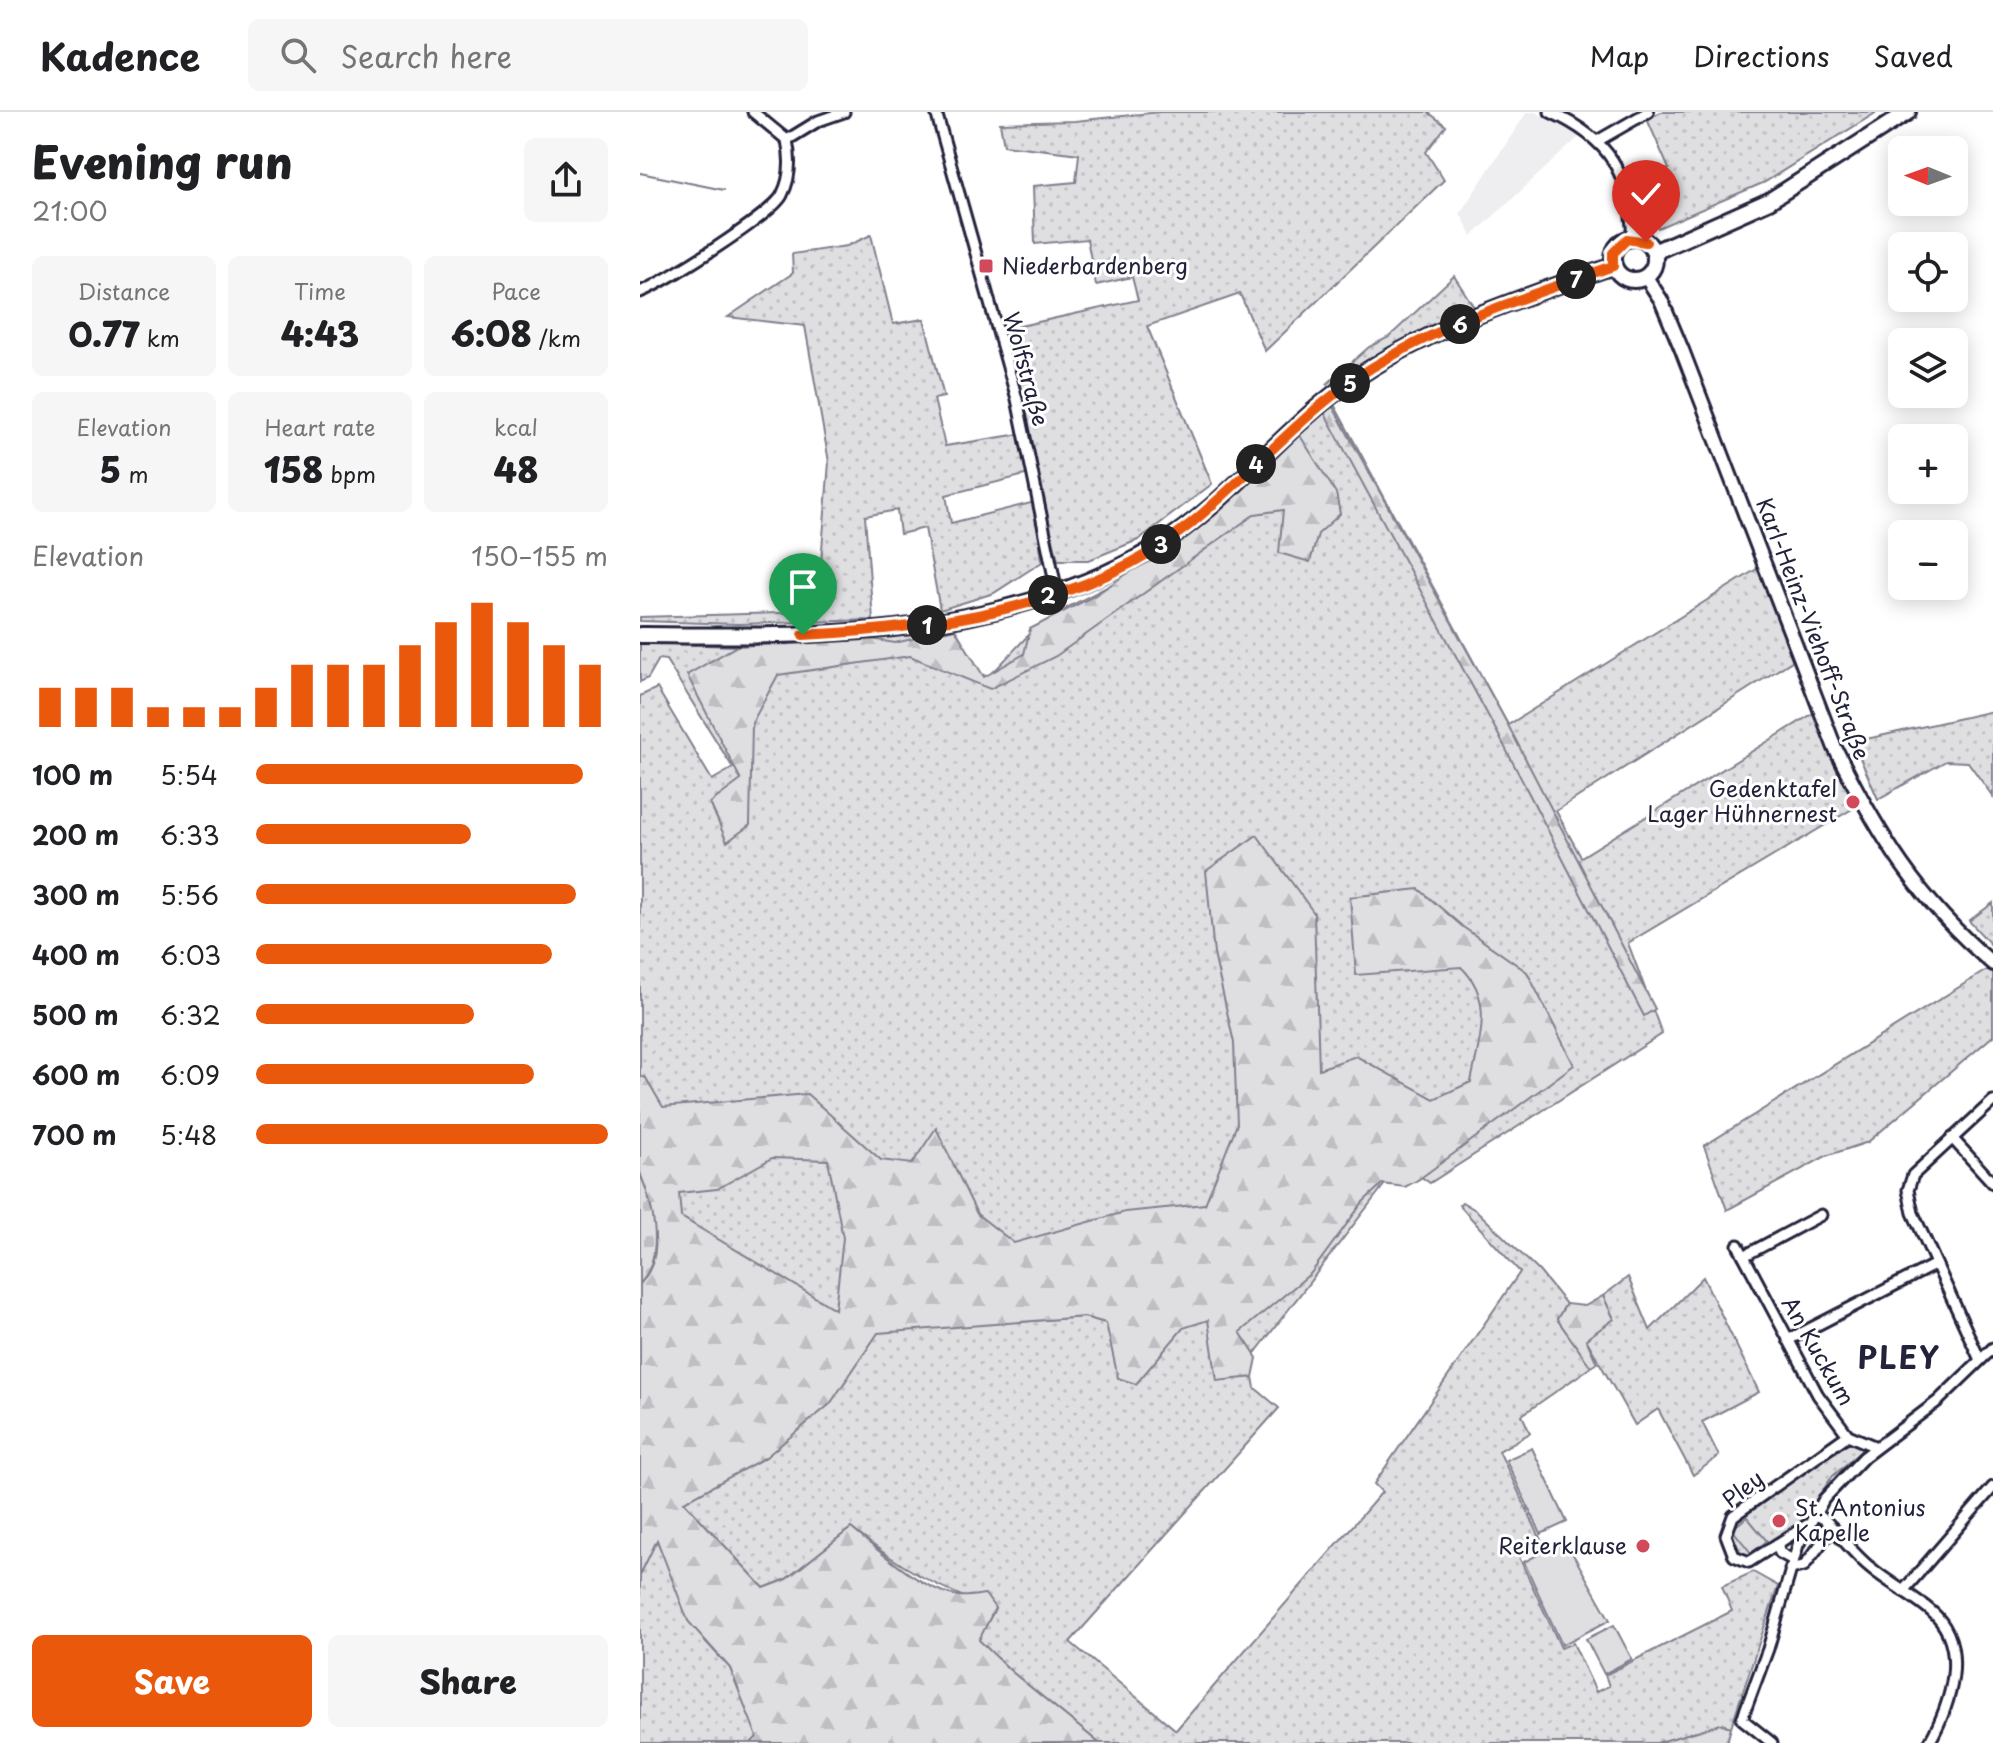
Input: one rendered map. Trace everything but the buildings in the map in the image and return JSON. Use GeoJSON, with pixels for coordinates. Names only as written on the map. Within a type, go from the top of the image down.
{"type":"FeatureCollection","features":[{"type":"Feature","properties":{"kind":"main road"},"geometry":{"type":"LineString","coordinates":[[1654,252],[1769,201],[1908,112]]}},
{"type":"Feature","properties":{"kind":"main road"},"geometry":{"type":"LineString","coordinates":[[1633,238],[1646,242],[1654,252],[1654,266],[1646,277],[1627,280],[1613,266],[1616,247],[1633,238]]}},
{"type":"Feature","properties":{"kind":"main road"},"geometry":{"type":"LineString","coordinates":[[640,635],[869,632],[949,621],[1057,592],[1128,562],[1186,527],[1330,397],[1388,358],[1446,330],[1613,266]]}},
{"type":"Feature","properties":{"kind":"street"},"geometry":{"type":"LineString","coordinates":[[640,292],[686,271],[774,207],[788,180],[787,140],[753,112]]}},
{"type":"Feature","properties":{"kind":"street"},"geometry":{"type":"LineString","coordinates":[[787,140],[818,121],[844,112]]}},
{"type":"Feature","properties":{"kind":"street","name":"Wolfstraße"},"geometry":{"type":"LineString","coordinates":[[936,112],[1017,399],[1057,592]]}},
{"type":"Feature","properties":{"kind":"street"},"geometry":{"type":"LineString","coordinates":[[1599,140],[1648,112]]}},
{"type":"Feature","properties":{"kind":"street"},"geometry":{"type":"LineString","coordinates":[[1553,113],[1599,140],[1626,194],[1633,238]]}},
{"type":"Feature","properties":{"kind":"street","name":"Karl-Heinz-Viehoff-Straße"},"geometry":{"type":"LineString","coordinates":[[1646,277],[1661,300],[1682,350],[1835,748],[1862,803],[1898,864],[1947,924],[1993,964]]}},
{"type":"Feature","properties":{"kind":"street"},"geometry":{"type":"LineString","coordinates":[[1980,1360],[1913,1213],[1908,1190],[1913,1175],[1993,1101]]}},
{"type":"Feature","properties":{"kind":"street"},"geometry":{"type":"LineString","coordinates":[[1952,1138],[1993,1183]]}},
{"type":"Feature","properties":{"kind":"street"},"geometry":{"type":"LineString","coordinates":[[1744,1256],[1821,1215]]}},
{"type":"Feature","properties":{"kind":"street","name":"An Kuckum"},"geometry":{"type":"LineString","coordinates":[[1738,1245],[1818,1395],[1848,1435],[1876,1447]]}},
{"type":"Feature","properties":{"kind":"street"},"geometry":{"type":"LineString","coordinates":[[1788,1340],[1936,1264]]}},
{"type":"Feature","properties":{"kind":"street","name":"Pley"},"geometry":{"type":"LineString","coordinates":[[1772,1743],[1742,1719],[1768,1649],[1792,1564],[1807,1525],[1839,1481],[1876,1447],[1955,1385],[1993,1348]]}},
{"type":"Feature","properties":{"kind":"street","name":"Pley"},"geometry":{"type":"LineString","coordinates":[[1807,1525],[1749,1562],[1742,1560],[1728,1547],[1728,1524],[1733,1516],[1848,1435]]}},
{"type":"Feature","properties":{"kind":"street"},"geometry":{"type":"LineString","coordinates":[[1903,1591],[1993,1487]]}},
{"type":"Feature","properties":{"kind":"street"},"geometry":{"type":"LineString","coordinates":[[1814,1514],[1833,1528],[1870,1568],[1938,1617],[1946,1632],[1952,1657],[1951,1698],[1929,1743]]}},
{"type":"Feature","properties":{"kind":"street"},"geometry":{"type":"LineString","coordinates":[[1777,1544],[1780,1553],[1792,1564],[1804,1566],[1833,1528]]}},
{"type":"Feature","properties":{"kind":"shaded area"},"geometry":{"type":"Polygon","coordinates":[[[1527,112],[1535,112],[1580,136],[1472,236],[1460,213],[1527,112]]]}},
{"type":"Feature","properties":{"kind":"green space"},"geometry":{"type":"Polygon","coordinates":[[[1160,112],[1428,112],[1446,126],[1426,152],[1444,180],[1265,351],[1240,294],[1147,326],[1212,484],[1138,540],[1089,560],[1058,560],[1002,330],[1138,300],[1132,277],[1096,285],[1087,239],[1035,244],[1033,186],[1076,182],[1079,154],[1004,145],[1000,123],[1075,121],[1160,112]]]}},
{"type":"Feature","properties":{"kind":"green space"},"geometry":{"type":"Polygon","coordinates":[[[1661,112],[1877,112],[1765,182],[1658,228],[1641,182],[1669,169],[1647,119],[1661,112]]]}},
{"type":"Feature","properties":{"kind":"green space"},"geometry":{"type":"Polygon","coordinates":[[[871,235],[893,324],[924,319],[944,397],[934,399],[945,446],[1020,434],[1029,474],[946,495],[951,523],[1035,502],[1042,562],[994,593],[940,610],[925,528],[900,534],[897,510],[865,516],[873,620],[738,624],[640,621],[640,617],[817,612],[829,462],[805,326],[728,317],[793,273],[792,254],[847,246],[871,235]]]}},
{"type":"Feature","properties":{"kind":"green space"},"geometry":{"type":"Polygon","coordinates":[[[1454,276],[1474,307],[1385,351],[1329,388],[1327,384],[1369,347],[1389,337],[1454,276]]]}},
{"type":"Feature","properties":{"kind":"green space"},"geometry":{"type":"Polygon","coordinates":[[[1331,399],[1508,725],[1760,567],[1795,659],[1556,811],[1581,857],[1817,711],[1857,806],[1628,943],[1662,1034],[1430,1183],[1401,1163],[1236,1378],[1253,1377],[1255,1388],[1279,1408],[1070,1642],[1176,1730],[1382,1492],[1374,1484],[1520,1272],[1459,1205],[1462,1202],[1477,1211],[1539,1271],[1566,1304],[1557,1319],[1591,1367],[1522,1415],[1530,1433],[1499,1451],[1543,1544],[1519,1557],[1561,1648],[1573,1643],[1596,1692],[1609,1686],[1605,1675],[1732,1611],[1722,1586],[1753,1572],[1778,1586],[1731,1727],[1721,1724],[1657,1743],[1099,1743],[978,1640],[995,1609],[919,1575],[851,1528],[785,1580],[764,1588],[683,1501],[766,1457],[696,1226],[681,1217],[678,1193],[640,1145],[640,696],[657,688],[712,780],[733,768],[666,660],[659,659],[648,678],[640,682],[640,643],[737,646],[703,666],[796,640],[855,632],[952,627],[971,666],[988,678],[1033,630],[1068,607],[1163,558],[1286,446],[1331,399]],[[1190,1303],[1020,1322],[1084,1317],[1106,1323],[1135,1384],[1183,1328],[1190,1303]]]}},
{"type":"Feature","properties":{"kind":"green space"},"geometry":{"type":"Polygon","coordinates":[[[1333,407],[1508,725],[1655,1009],[1644,1016],[1497,732],[1324,412],[1333,407]]]}},
{"type":"Feature","properties":{"kind":"green space"},"geometry":{"type":"Polygon","coordinates":[[[1299,434],[1336,493],[1340,514],[1318,534],[1310,562],[1279,553],[1283,510],[1255,514],[1056,656],[990,689],[910,656],[778,675],[752,723],[750,825],[727,842],[710,803],[741,780],[687,675],[737,646],[871,639],[895,643],[955,629],[984,677],[1024,654],[1030,629],[1094,596],[1190,531],[1299,434]]]}},
{"type":"Feature","properties":{"kind":"green space"},"geometry":{"type":"Polygon","coordinates":[[[1993,711],[1993,797],[1968,762],[1946,761],[1878,799],[1853,742],[1993,711]]]}},
{"type":"Feature","properties":{"kind":"green space"},"geometry":{"type":"Polygon","coordinates":[[[1257,835],[1314,913],[1319,1069],[1356,1056],[1434,1099],[1471,1082],[1482,1021],[1481,1006],[1472,979],[1461,967],[1356,975],[1350,897],[1419,889],[1463,927],[1527,972],[1574,1065],[1418,1180],[1405,1187],[1382,1184],[1363,1202],[1311,1273],[1240,1332],[1257,1358],[1253,1377],[1217,1381],[1208,1320],[1183,1328],[1136,1384],[1118,1378],[1106,1323],[1084,1317],[878,1333],[830,1404],[766,1457],[684,1502],[764,1588],[785,1580],[851,1528],[916,1578],[945,1593],[959,1596],[985,1594],[995,1608],[979,1640],[1012,1672],[1099,1743],[751,1743],[757,1737],[730,1668],[688,1621],[657,1540],[640,1575],[640,1284],[649,1270],[655,1243],[640,1171],[640,1076],[646,1078],[663,1107],[807,1094],[881,1160],[912,1164],[936,1128],[977,1214],[1014,1243],[1125,1212],[1205,1204],[1237,1124],[1234,1043],[1214,954],[1206,871],[1257,835]],[[772,1158],[717,1189],[679,1193],[681,1217],[835,1309],[843,1238],[828,1160],[772,1158]]]}},
{"type":"Feature","properties":{"kind":"green space"},"geometry":{"type":"Polygon","coordinates":[[[1993,903],[1993,947],[1969,921],[1993,903]]]}},
{"type":"Feature","properties":{"kind":"green space"},"geometry":{"type":"Polygon","coordinates":[[[1993,966],[1993,1036],[1868,1142],[1826,1156],[1727,1210],[1704,1146],[1993,966]]]}},
{"type":"Feature","properties":{"kind":"green space"},"geometry":{"type":"Polygon","coordinates":[[[640,1173],[653,1215],[655,1245],[648,1272],[640,1284],[640,1173]]]}},
{"type":"Feature","properties":{"kind":"green space"},"geometry":{"type":"Polygon","coordinates":[[[1628,1277],[1650,1330],[1703,1277],[1759,1392],[1702,1422],[1719,1456],[1693,1475],[1658,1409],[1635,1425],[1586,1339],[1614,1319],[1603,1296],[1628,1277]]]}},
{"type":"Feature","properties":{"kind":"green space"},"geometry":{"type":"Polygon","coordinates":[[[1603,1296],[1614,1319],[1586,1339],[1597,1363],[1591,1367],[1557,1319],[1566,1304],[1585,1306],[1603,1296]]]}},
{"type":"Feature","properties":{"kind":"green space"},"geometry":{"type":"Polygon","coordinates":[[[1848,1440],[1863,1449],[1832,1477],[1800,1523],[1752,1556],[1736,1552],[1728,1535],[1737,1518],[1848,1440]]]}},
{"type":"Feature","properties":{"kind":"green space"},"geometry":{"type":"Polygon","coordinates":[[[1532,1448],[1567,1522],[1541,1534],[1506,1460],[1532,1448]]]}},
{"type":"Feature","properties":{"kind":"green space"},"geometry":{"type":"Polygon","coordinates":[[[1747,1517],[1767,1541],[1751,1553],[1732,1529],[1747,1517]]]}},
{"type":"Feature","properties":{"kind":"green space"},"geometry":{"type":"Polygon","coordinates":[[[656,1539],[705,1641],[730,1668],[758,1737],[751,1743],[640,1743],[640,1575],[656,1539]]]}},
{"type":"Feature","properties":{"kind":"green space"},"geometry":{"type":"Polygon","coordinates":[[[1556,1545],[1570,1549],[1610,1620],[1562,1645],[1524,1562],[1556,1545]]]}},
{"type":"Feature","properties":{"kind":"green space"},"geometry":{"type":"Polygon","coordinates":[[[1614,1625],[1632,1659],[1604,1674],[1586,1639],[1614,1625]]]}},
{"type":"Feature","properties":{"kind":"green space"},"geometry":{"type":"Polygon","coordinates":[[[1721,1724],[1731,1727],[1727,1743],[1657,1743],[1721,1724]]]}},
{"type":"Feature","properties":{"kind":"waterway"},"geometry":{"type":"LineString","coordinates":[[640,173],[724,190]]}},
{"type":"Feature","properties":{"kind":"place","name":"Niederbardenberg"},"geometry":{"type":"Point","coordinates":[986,266]}},
{"type":"Feature","properties":{"kind":"place","name":"Gedenktafel Lager Hühnernest"},"geometry":{"type":"Point","coordinates":[1853,802]}},
{"type":"Feature","properties":{"kind":"place","name":"St. Antonius Kapelle"},"geometry":{"type":"Point","coordinates":[1779,1521]}},
{"type":"Feature","properties":{"kind":"place","name":"Reiterklause"},"geometry":{"type":"Point","coordinates":[1643,1546]}},
{"type":"Feature","properties":{"kind":"district","name":"PLEY"},"geometry":{"type":"Point","coordinates":[1899,1359]}},
{"type":"Feature","properties":{"kind":"route"},"geometry":{"type":"LineString","coordinates":[[803,635],[869,632],[949,621],[1026,602],[1102,575],[1186,527],[1330,397],[1388,358],[1508,304],[1613,266],[1616,247],[1627,239],[1646,242]]}}]}
